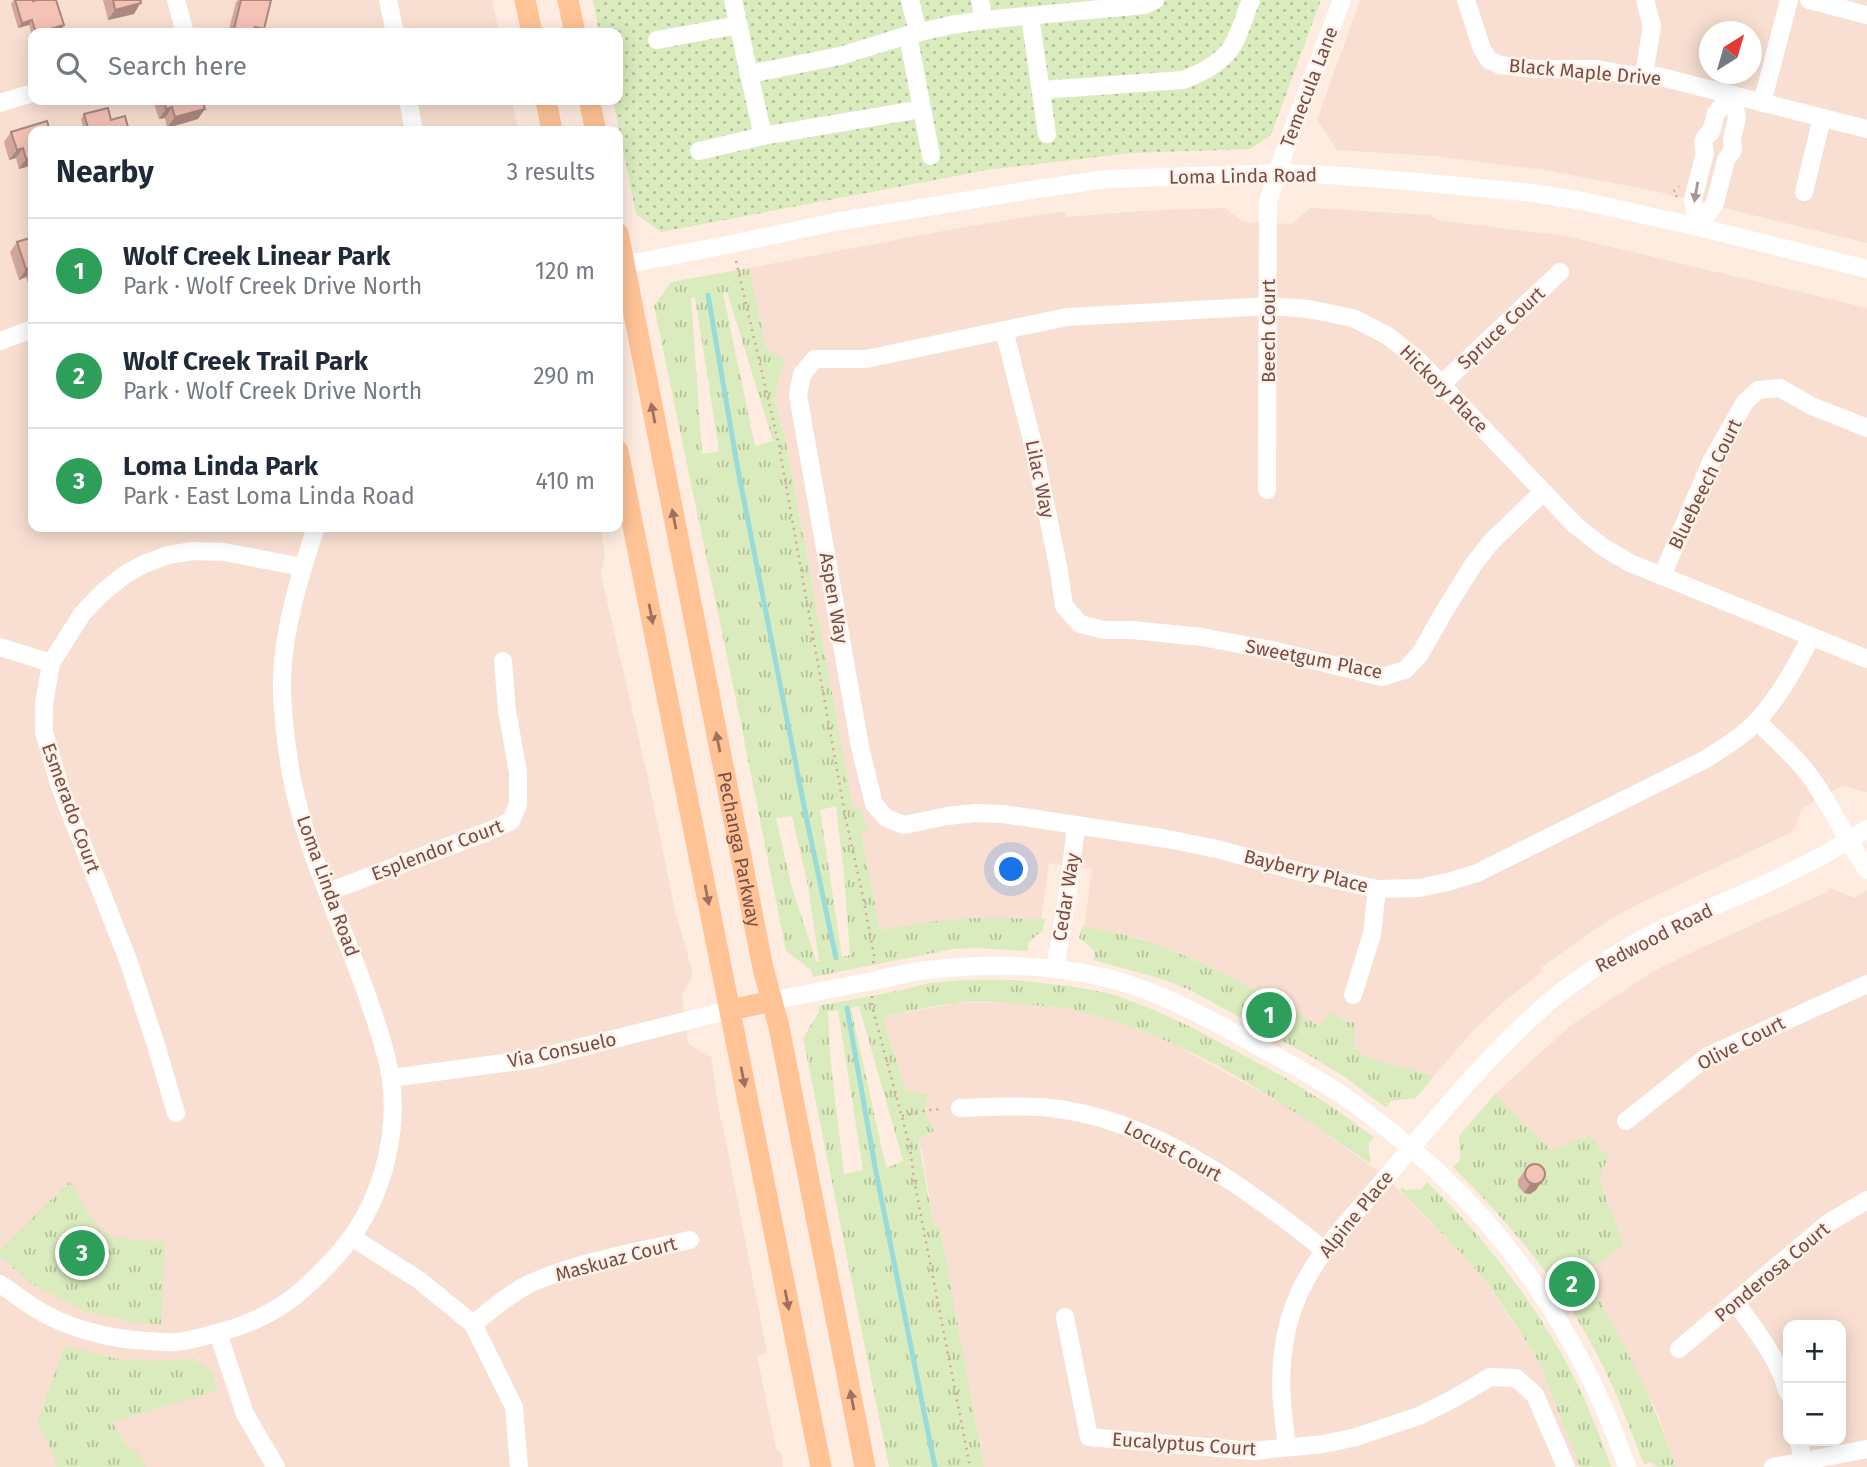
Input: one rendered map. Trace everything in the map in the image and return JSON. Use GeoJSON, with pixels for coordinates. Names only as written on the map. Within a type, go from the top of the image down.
{"type":"FeatureCollection","features":[{"type":"Feature","properties":{"kind":"main road"},"geometry":{"type":"LineString","coordinates":[[525,0],[531,28]]}},
{"type":"Feature","properties":{"kind":"main road"},"geometry":{"type":"LineString","coordinates":[[568,0],[574,28]]}},
{"type":"Feature","properties":{"kind":"main road"},"geometry":{"type":"LineString","coordinates":[[547,105],[551,126]]}},
{"type":"Feature","properties":{"kind":"main road"},"geometry":{"type":"LineString","coordinates":[[590,105],[595,126]]}},
{"type":"Feature","properties":{"kind":"main road","name":"Pechanga Parkway"},"geometry":{"type":"LineString","coordinates":[[623,275],[865,1467]]}},
{"type":"Feature","properties":{"kind":"main road"},"geometry":{"type":"LineString","coordinates":[[623,476],[821,1467]]}},
{"type":"Feature","properties":{"kind":"main road"},"geometry":{"type":"LineString","coordinates":[[730,1010],[772,1001]]}},
{"type":"Feature","properties":{"kind":"street"},"geometry":{"type":"LineString","coordinates":[[176,0],[184,28]]}},
{"type":"Feature","properties":{"kind":"street"},"geometry":{"type":"LineString","coordinates":[[388,0],[394,28]]}},
{"type":"Feature","properties":{"kind":"street"},"geometry":{"type":"LineString","coordinates":[[733,0],[763,136]]}},
{"type":"Feature","properties":{"kind":"street"},"geometry":{"type":"LineString","coordinates":[[910,0],[922,109],[931,156]]}},
{"type":"Feature","properties":{"kind":"street"},"geometry":{"type":"LineString","coordinates":[[980,0],[984,20]]}},
{"type":"Feature","properties":{"kind":"street"},"geometry":{"type":"LineString","coordinates":[[749,74],[840,56],[951,25],[1040,10],[1144,5],[1155,0]]}},
{"type":"Feature","properties":{"kind":"street"},"geometry":{"type":"LineString","coordinates":[[1041,90],[1183,79],[1203,73],[1234,45],[1251,0]]}},
{"type":"Feature","properties":{"kind":"street","name":"Temecula Lane"},"geometry":{"type":"LineString","coordinates":[[1277,173],[1342,0]]}},
{"type":"Feature","properties":{"kind":"street","name":"Black Maple Drive"},"geometry":{"type":"LineString","coordinates":[[1466,0],[1482,50],[1489,60],[1500,65],[1535,69],[1597,69],[1629,75],[1657,76],[1867,129]]}},
{"type":"Feature","properties":{"kind":"street"},"geometry":{"type":"LineString","coordinates":[[1644,75],[1652,26],[1645,0]]}},
{"type":"Feature","properties":{"kind":"street"},"geometry":{"type":"LineString","coordinates":[[1762,103],[1789,0]]}},
{"type":"Feature","properties":{"kind":"street"},"geometry":{"type":"LineString","coordinates":[[1809,0],[1867,15]]}},
{"type":"Feature","properties":{"kind":"street"},"geometry":{"type":"LineString","coordinates":[[1040,10],[1041,90],[1047,134]]}},
{"type":"Feature","properties":{"kind":"street"},"geometry":{"type":"LineString","coordinates":[[657,40],[738,25]]}},
{"type":"Feature","properties":{"kind":"street"},"geometry":{"type":"LineString","coordinates":[[0,103],[28,95]]}},
{"type":"Feature","properties":{"kind":"street"},"geometry":{"type":"LineString","coordinates":[[1698,227],[1693,199],[1704,153],[1703,142],[1711,132],[1716,113],[1732,95]]}},
{"type":"Feature","properties":{"kind":"street"},"geometry":{"type":"LineString","coordinates":[[1698,227],[1715,203],[1726,160],[1733,150],[1732,139],[1737,118],[1732,95]]}},
{"type":"Feature","properties":{"kind":"street"},"geometry":{"type":"LineString","coordinates":[[409,105],[413,126]]}},
{"type":"Feature","properties":{"kind":"street"},"geometry":{"type":"LineString","coordinates":[[699,151],[763,136],[922,109]]}},
{"type":"Feature","properties":{"kind":"street"},"geometry":{"type":"LineString","coordinates":[[1804,192],[1822,118]]}},
{"type":"Feature","properties":{"kind":"street"},"geometry":{"type":"LineString","coordinates":[[1711,132],[1723,131],[1732,139]]}},
{"type":"Feature","properties":{"kind":"street"},"geometry":{"type":"LineString","coordinates":[[1704,153],[1714,161],[1726,160]]}},
{"type":"Feature","properties":{"kind":"street","name":"Loma Linda Road"},"geometry":{"type":"LineString","coordinates":[[623,265],[835,222],[1043,188],[1108,179],[1277,173],[1394,180],[1533,193],[1698,227],[1867,269]]}},
{"type":"Feature","properties":{"kind":"street","name":"Beech Court"},"geometry":{"type":"LineString","coordinates":[[1267,490],[1268,202],[1277,173]]}},
{"type":"Feature","properties":{"kind":"street","name":"Spruce Court"},"geometry":{"type":"LineString","coordinates":[[1442,384],[1560,272]]}},
{"type":"Feature","properties":{"kind":"street","name":"Hickory Place"},"geometry":{"type":"LineString","coordinates":[[802,374],[815,359],[866,359],[1067,317],[1269,306],[1308,309],[1353,318],[1388,336],[1416,358],[1575,525],[1603,547],[1630,563],[1867,659]]}},
{"type":"Feature","properties":{"kind":"street","name":"Lilac Way"},"geometry":{"type":"LineString","coordinates":[[1004,330],[1034,448],[1064,606],[1080,624]]}},
{"type":"Feature","properties":{"kind":"street"},"geometry":{"type":"LineString","coordinates":[[0,341],[28,331]]}},
{"type":"Feature","properties":{"kind":"street","name":"Aspen Way"},"geometry":{"type":"LineString","coordinates":[[802,374],[797,395],[860,747],[874,804],[886,818]]}},
{"type":"Feature","properties":{"kind":"street","name":"Bluebeech Court"},"geometry":{"type":"LineString","coordinates":[[1662,576],[1711,461],[1745,402],[1758,390],[1780,388],[1812,406],[1867,428]]}},
{"type":"Feature","properties":{"kind":"street","name":"Sweetgum Place"},"geometry":{"type":"LineString","coordinates":[[1080,624],[1104,630],[1202,637],[1276,651],[1382,677],[1405,670],[1420,654],[1473,565],[1491,542],[1543,492]]}},
{"type":"Feature","properties":{"kind":"street","name":"Loma Linda Road"},"geometry":{"type":"LineString","coordinates":[[0,1284],[35,1308],[78,1328],[129,1340],[174,1342],[218,1333],[261,1319],[295,1297],[353,1238],[377,1192],[393,1119],[391,1078],[360,974],[301,818],[291,776],[285,732],[282,677],[289,624],[302,567],[314,532]]}},
{"type":"Feature","properties":{"kind":"street","name":"Esmerado Court"},"geometry":{"type":"LineString","coordinates":[[176,1113],[128,960],[60,787],[44,732],[44,704],[51,663],[82,614],[124,575],[144,564],[168,555],[193,551],[224,552],[302,567]]}},
{"type":"Feature","properties":{"kind":"street","name":"Bayberry Place"},"geometry":{"type":"LineString","coordinates":[[886,818],[904,825],[947,816],[1003,814],[1168,839],[1377,889],[1419,888],[1477,873],[1704,761],[1734,741],[1757,721],[1784,685],[1811,637]]}},
{"type":"Feature","properties":{"kind":"street"},"geometry":{"type":"LineString","coordinates":[[0,647],[51,663]]}},
{"type":"Feature","properties":{"kind":"street","name":"Esplendor Court"},"geometry":{"type":"LineString","coordinates":[[328,892],[511,821],[518,804],[518,772],[503,661]]}},
{"type":"Feature","properties":{"kind":"street"},"geometry":{"type":"LineString","coordinates":[[1757,721],[1797,760],[1815,784],[1867,870]]}},
{"type":"Feature","properties":{"kind":"street","name":"Cedar Way"},"geometry":{"type":"LineString","coordinates":[[1055,969],[1076,826]]}},
{"type":"Feature","properties":{"kind":"street","name":"Redwood Road"},"geometry":{"type":"LineString","coordinates":[[1411,1148],[1475,1073],[1544,1006],[1586,973],[1632,945],[1765,885],[1848,842],[1867,829]]}},
{"type":"Feature","properties":{"kind":"street"},"geometry":{"type":"LineString","coordinates":[[1353,995],[1372,934],[1377,889]]}},
{"type":"Feature","properties":{"kind":"street"},"geometry":{"type":"LineString","coordinates":[[772,1001],[925,970],[1016,966],[1055,969],[1129,984],[1232,1031],[1353,1103],[1411,1148],[1476,1211],[1512,1254],[1574,1347],[1601,1400],[1627,1467]]}},
{"type":"Feature","properties":{"kind":"street","name":"Olive Court"},"geometry":{"type":"LineString","coordinates":[[1626,1121],[1708,1056],[1867,984]]}},
{"type":"Feature","properties":{"kind":"street","name":"Via Consuelo"},"geometry":{"type":"LineString","coordinates":[[391,1078],[534,1059],[730,1010]]}},
{"type":"Feature","properties":{"kind":"street","name":"Locust Court"},"geometry":{"type":"LineString","coordinates":[[960,1108],[1051,1108],[1119,1123],[1147,1134],[1254,1196],[1324,1250]]}},
{"type":"Feature","properties":{"kind":"street","name":"Alpine Place"},"geometry":{"type":"LineString","coordinates":[[1287,1447],[1280,1393],[1282,1357],[1289,1320],[1304,1284],[1324,1250],[1411,1148]]}},
{"type":"Feature","properties":{"kind":"street","name":"Ponderosa Court"},"geometry":{"type":"LineString","coordinates":[[1679,1349],[1828,1223],[1867,1200]]}},
{"type":"Feature","properties":{"kind":"street"},"geometry":{"type":"LineString","coordinates":[[353,1238],[419,1280],[473,1324],[514,1407],[519,1467]]}},
{"type":"Feature","properties":{"kind":"street","name":"Maskuaz Court"},"geometry":{"type":"LineString","coordinates":[[473,1324],[529,1284],[579,1265],[690,1240]]}},
{"type":"Feature","properties":{"kind":"street"},"geometry":{"type":"LineString","coordinates":[[1736,1303],[1767,1345],[1784,1383]]}},
{"type":"Feature","properties":{"kind":"street","name":"Eucalyptus Court"},"geometry":{"type":"LineString","coordinates":[[1065,1317],[1089,1437],[1253,1451],[1324,1444],[1356,1437],[1419,1416],[1490,1377],[1516,1378],[1535,1395],[1566,1467]]}},
{"type":"Feature","properties":{"kind":"street"},"geometry":{"type":"LineString","coordinates":[[218,1333],[245,1415],[276,1467]]}},
{"type":"Feature","properties":{"kind":"street"},"geometry":{"type":"LineString","coordinates":[[1800,1446],[1803,1464]]}},
{"type":"Feature","properties":{"kind":"street"},"geometry":{"type":"LineString","coordinates":[[1773,1467],[1803,1464],[1867,1449]]}},
{"type":"Feature","properties":{"kind":"path"},"geometry":{"type":"LineString","coordinates":[[732,244],[778,441],[846,820],[874,955],[872,1006],[910,1147],[914,1180],[970,1467]]}},
{"type":"Feature","properties":{"kind":"path"},"geometry":{"type":"LineString","coordinates":[[902,1116],[928,1110],[960,1108]]}},
{"type":"Feature","properties":{"kind":"shaded area"},"geometry":{"type":"Polygon","coordinates":[[[0,0],[492,0],[498,28],[28,28],[28,105],[513,105],[517,126],[28,126],[28,532],[601,532],[605,555],[601,575],[675,910],[693,974],[682,996],[688,1043],[711,1056],[720,1118],[767,1353],[757,1356],[776,1448],[781,1454],[783,1467],[0,1467],[0,0]]]}},
{"type":"Feature","properties":{"kind":"shaded area"},"geometry":{"type":"Polygon","coordinates":[[[1360,0],[1867,0],[1867,243],[1655,191],[1545,170],[1433,156],[1337,150],[1317,120],[1360,0]]]}},
{"type":"Feature","properties":{"kind":"shaded area"},"geometry":{"type":"Polygon","coordinates":[[[1225,208],[1243,222],[1292,224],[1310,208],[1431,215],[1437,220],[1565,236],[1867,308],[1867,792],[1842,786],[1801,809],[1794,831],[1640,903],[1585,936],[1541,968],[1542,971],[1498,1007],[1434,1076],[1366,1057],[1354,1048],[1355,1023],[1331,1013],[1319,1026],[1186,956],[1139,938],[1084,927],[1092,869],[1049,863],[1041,920],[974,918],[880,931],[861,832],[869,827],[853,808],[786,442],[774,396],[777,395],[779,372],[784,361],[766,347],[749,268],[1065,211],[1066,217],[1225,208]]]}},
{"type":"Feature","properties":{"kind":"shaded area"},"geometry":{"type":"Polygon","coordinates":[[[1830,888],[1855,898],[1867,890],[1867,1467],[1676,1467],[1657,1412],[1583,1272],[1624,1245],[1599,1178],[1604,1152],[1590,1135],[1551,1151],[1495,1094],[1570,1026],[1652,972],[1827,892],[1830,888]]]}},
{"type":"Feature","properties":{"kind":"shaded area"},"geometry":{"type":"Polygon","coordinates":[[[1011,1002],[1072,1009],[1120,1022],[1174,1044],[1293,1110],[1386,1177],[1464,1256],[1489,1287],[1539,1362],[1580,1467],[984,1467],[941,1232],[933,1222],[918,1139],[925,1116],[925,1103],[906,1091],[883,1017],[958,1003],[1011,1002]]]}},
{"type":"Feature","properties":{"kind":"green space"},"geometry":{"type":"Polygon","coordinates":[[[593,0],[1321,0],[1271,135],[1250,149],[1132,153],[987,170],[661,232],[636,214],[623,150],[623,126],[618,126],[614,105],[623,105],[623,28],[598,28],[593,0]]]}},
{"type":"Feature","properties":{"kind":"green space"},"geometry":{"type":"Polygon","coordinates":[[[749,268],[766,347],[785,361],[778,378],[777,395],[774,397],[786,442],[853,807],[859,807],[870,827],[861,832],[880,930],[942,920],[1045,919],[1043,930],[1028,943],[1028,951],[953,949],[813,977],[811,970],[786,951],[654,306],[671,282],[749,268]],[[727,292],[723,293],[755,446],[773,441],[727,292]],[[695,297],[691,298],[702,454],[719,451],[695,297]],[[836,806],[820,810],[842,957],[850,955],[836,806]],[[792,816],[776,818],[792,888],[816,961],[819,961],[808,886],[792,816]]]}},
{"type":"Feature","properties":{"kind":"green space"},"geometry":{"type":"Polygon","coordinates":[[[1082,926],[1140,939],[1186,956],[1254,989],[1319,1026],[1331,1012],[1345,1021],[1355,1023],[1354,1048],[1366,1057],[1434,1076],[1416,1098],[1391,1101],[1386,1108],[1345,1077],[1192,991],[1162,979],[1093,960],[1095,951],[1079,938],[1082,926]]]}},
{"type":"Feature","properties":{"kind":"green space"},"geometry":{"type":"Polygon","coordinates":[[[1014,980],[1112,994],[1193,1028],[1284,1077],[1374,1137],[1368,1145],[1371,1161],[1369,1163],[1265,1093],[1228,1072],[1153,1035],[1114,1021],[1063,1008],[985,1002],[948,1004],[883,1017],[906,1091],[928,1094],[926,1113],[934,1131],[918,1139],[933,1222],[941,1232],[984,1467],[889,1467],[803,1038],[819,1012],[818,1006],[933,983],[1014,980]],[[859,1006],[851,1008],[886,1168],[903,1161],[859,1006]],[[838,1010],[828,1012],[830,1056],[844,1174],[863,1170],[838,1010]]]}},
{"type":"Feature","properties":{"kind":"green space"},"geometry":{"type":"Polygon","coordinates":[[[1495,1094],[1551,1150],[1590,1135],[1600,1149],[1609,1155],[1599,1178],[1624,1245],[1583,1273],[1635,1367],[1676,1467],[1644,1464],[1610,1381],[1573,1312],[1526,1247],[1453,1167],[1460,1160],[1459,1136],[1495,1094]]]}},
{"type":"Feature","properties":{"kind":"green space"},"geometry":{"type":"Polygon","coordinates":[[[70,1181],[92,1219],[109,1235],[165,1241],[161,1324],[137,1323],[85,1311],[30,1283],[0,1256],[0,1250],[70,1181]]]}},
{"type":"Feature","properties":{"kind":"green space"},"geometry":{"type":"Polygon","coordinates":[[[1427,1182],[1470,1226],[1547,1329],[1582,1393],[1611,1467],[1580,1467],[1539,1362],[1512,1320],[1490,1287],[1464,1256],[1400,1190],[1402,1187],[1406,1190],[1421,1189],[1427,1182]]]}},
{"type":"Feature","properties":{"kind":"green space"},"geometry":{"type":"Polygon","coordinates":[[[65,1346],[122,1360],[193,1359],[212,1371],[217,1391],[112,1422],[129,1450],[135,1448],[146,1467],[56,1467],[55,1459],[37,1422],[65,1346]]]}},
{"type":"Feature","properties":{"kind":"building"},"geometry":{"type":"Polygon","coordinates":[[[15,0],[56,0],[64,25],[34,28],[32,20],[22,23],[15,0]]]}},
{"type":"Feature","properties":{"kind":"building"},"geometry":{"type":"Polygon","coordinates":[[[113,0],[140,0],[141,3],[115,10],[113,0]]]}},
{"type":"Feature","properties":{"kind":"building"},"geometry":{"type":"Polygon","coordinates":[[[241,0],[271,0],[264,28],[234,28],[241,0]]]}},
{"type":"Feature","properties":{"kind":"building"},"geometry":{"type":"Polygon","coordinates":[[[165,105],[204,105],[205,109],[175,117],[172,107],[166,109],[165,105]]]}},
{"type":"Feature","properties":{"kind":"building"},"geometry":{"type":"Polygon","coordinates":[[[108,108],[111,120],[125,116],[128,126],[88,126],[84,114],[108,108]]]}},
{"type":"Feature","properties":{"kind":"building"},"geometry":{"type":"Polygon","coordinates":[[[47,121],[48,126],[31,126],[47,121]]]}},
{"type":"Feature","properties":{"kind":"building"},"geometry":{"type":"Polygon","coordinates":[[[28,127],[28,158],[23,148],[17,150],[11,132],[28,127]]]}},
{"type":"Feature","properties":{"kind":"building"},"geometry":{"type":"Polygon","coordinates":[[[28,239],[28,268],[26,269],[17,242],[28,239]]]}},
{"type":"Feature","properties":{"kind":"building"},"geometry":{"type":"Polygon","coordinates":[[[1535,1164],[1542,1167],[1545,1174],[1542,1181],[1535,1184],[1528,1181],[1525,1174],[1528,1167],[1535,1164]]]}},
{"type":"Feature","properties":{"kind":"waterway"},"geometry":{"type":"LineString","coordinates":[[708,295],[738,470],[836,958]]}},
{"type":"Feature","properties":{"kind":"waterway"},"geometry":{"type":"LineString","coordinates":[[847,1008],[876,1172],[935,1467]]}},
{"type":"Feature","properties":{"kind":"place","name":"Wolf Creek Linear Park"},"geometry":{"type":"Point","coordinates":[1269,1015]}},
{"type":"Feature","properties":{"kind":"place","name":"Loma Linda Park"},"geometry":{"type":"Point","coordinates":[82,1253]}},
{"type":"Feature","properties":{"kind":"place","name":"Wolf Creek Trail Park"},"geometry":{"type":"Point","coordinates":[1572,1284]}}]}
